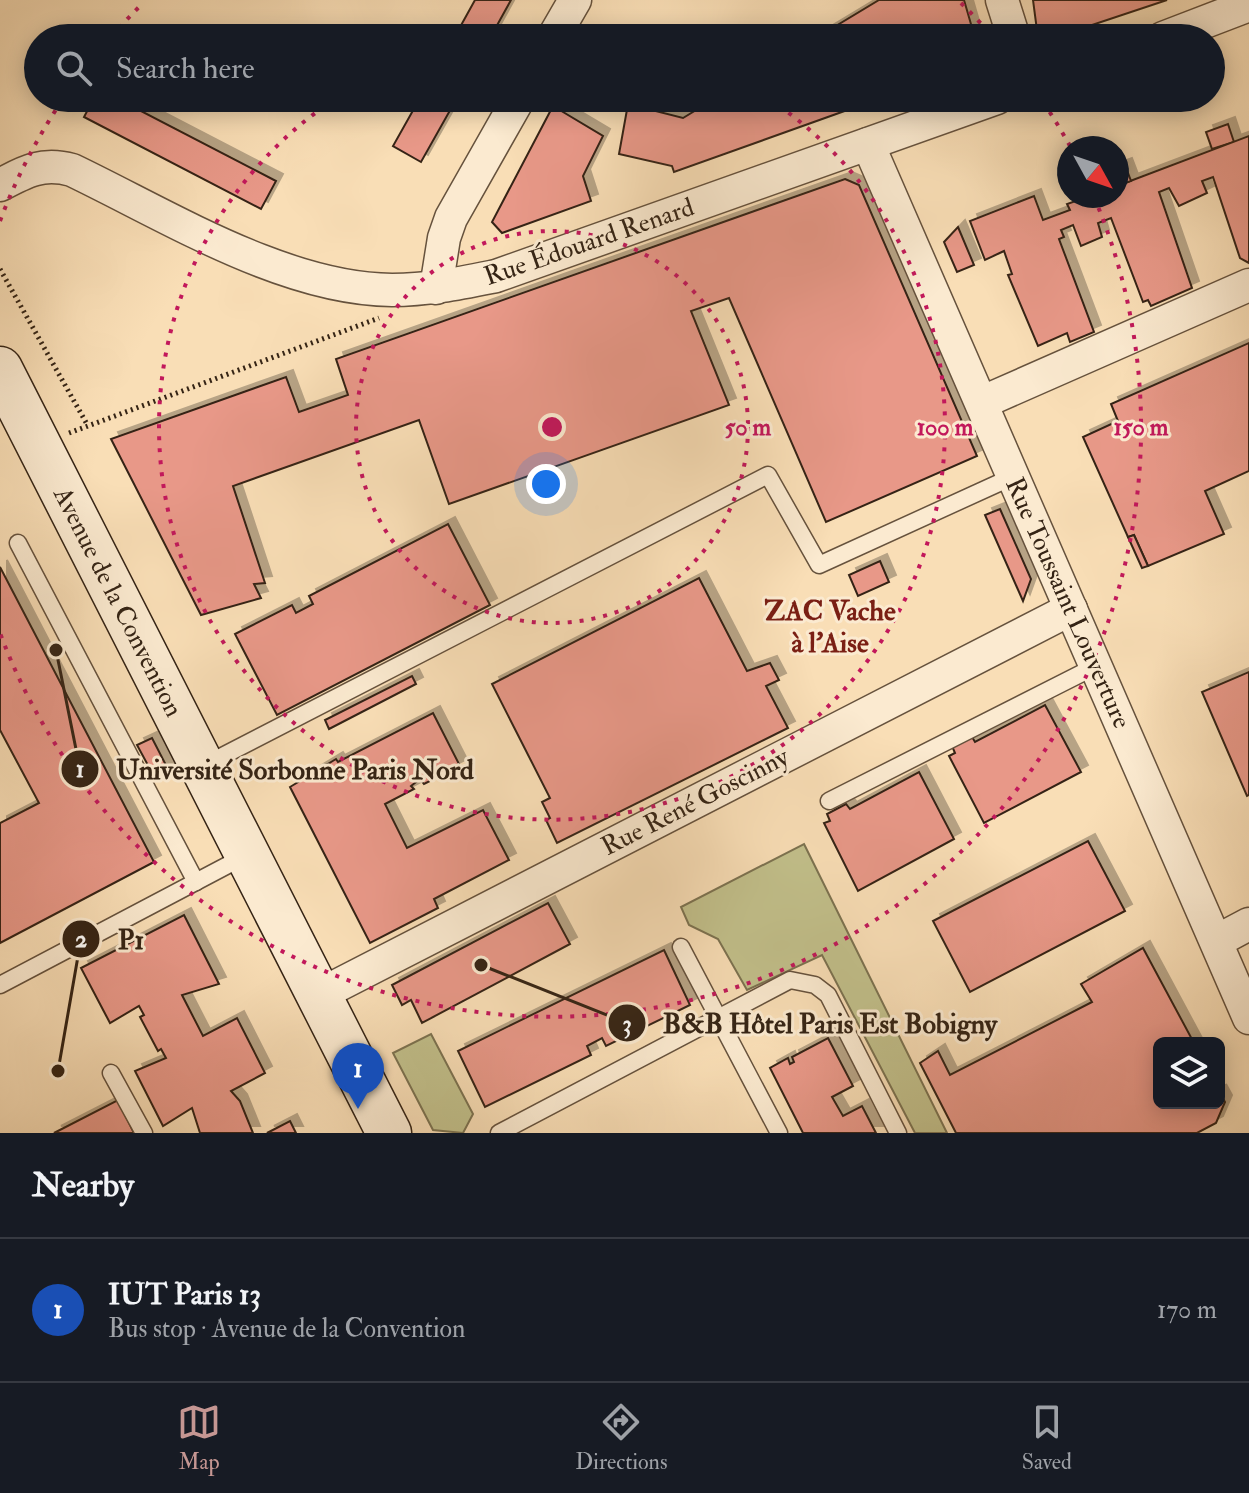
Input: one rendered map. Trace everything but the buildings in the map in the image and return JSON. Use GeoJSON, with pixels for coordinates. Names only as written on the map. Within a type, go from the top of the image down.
{"type":"FeatureCollection","features":[{"type":"Feature","properties":{"kind":"street"},"geometry":{"type":"LineString","coordinates":[[561,24],[575,0]]}},
{"type":"Feature","properties":{"kind":"street"},"geometry":{"type":"LineString","coordinates":[[1002,0],[1010,24]]}},
{"type":"Feature","properties":{"kind":"street"},"geometry":{"type":"LineString","coordinates":[[1199,24],[1249,5]]}},
{"type":"Feature","properties":{"kind":"street"},"geometry":{"type":"LineString","coordinates":[[436,288],[444,238],[451,218],[511,112]]}},
{"type":"Feature","properties":{"kind":"street","name":"Rue Édouard Renard"},"geometry":{"type":"LineString","coordinates":[[0,185],[32,168],[53,165],[72,170],[252,257],[343,284],[391,290],[436,288],[496,276],[958,112]]}},
{"type":"Feature","properties":{"kind":"street","name":"Rue Toussaint Louverture"},"geometry":{"type":"LineString","coordinates":[[868,144],[1217,941],[1242,979],[1249,1018]]}},
{"type":"Feature","properties":{"kind":"street"},"geometry":{"type":"LineString","coordinates":[[983,402],[1249,285]]}},
{"type":"Feature","properties":{"kind":"street","name":"Avenue de la Convention"},"geometry":{"type":"LineString","coordinates":[[0,369],[389,1133]]}},
{"type":"Feature","properties":{"kind":"street","name":"Rue René Goscinny"},"geometry":{"type":"LineString","coordinates":[[319,995],[1071,609]]}},
{"type":"Feature","properties":{"kind":"street"},"geometry":{"type":"LineString","coordinates":[[1217,941],[1249,924]]}},
{"type":"Feature","properties":{"kind":"lane"},"geometry":{"type":"LineString","coordinates":[[201,767],[768,475],[819,565],[1012,477]]}},
{"type":"Feature","properties":{"kind":"lane"},"geometry":{"type":"LineString","coordinates":[[18,543],[196,882]]}},
{"type":"Feature","properties":{"kind":"lane"},"geometry":{"type":"LineString","coordinates":[[829,801],[1096,666]]}},
{"type":"Feature","properties":{"kind":"lane"},"geometry":{"type":"LineString","coordinates":[[0,985],[247,856]]}},
{"type":"Feature","properties":{"kind":"lane"},"geometry":{"type":"LineString","coordinates":[[681,947],[779,1133]]}},
{"type":"Feature","properties":{"kind":"lane"},"geometry":{"type":"LineString","coordinates":[[499,1133],[790,980],[815,985],[828,995],[898,1133]]}},
{"type":"Feature","properties":{"kind":"lane"},"geometry":{"type":"LineString","coordinates":[[111,1073],[144,1133]]}},
{"type":"Feature","properties":{"kind":"path"},"geometry":{"type":"LineString","coordinates":[[0,269],[88,426]]}},
{"type":"Feature","properties":{"kind":"path"},"geometry":{"type":"LineString","coordinates":[[38,444],[384,316],[391,290]]}},
{"type":"Feature","properties":{"kind":"shaded area"},"geometry":{"type":"Polygon","coordinates":[[[804,844],[947,1133],[915,1133],[822,955],[747,990],[718,939],[689,925],[681,907],[804,844]]]}},
{"type":"Feature","properties":{"kind":"shaded area"},"geometry":{"type":"Polygon","coordinates":[[[431,1034],[473,1114],[463,1133],[433,1130],[393,1053],[431,1034]]]}},
{"type":"Feature","properties":{"kind":"place","name":"Université Sorbonne Paris Nord"},"geometry":{"type":"Point","coordinates":[56,650]}},
{"type":"Feature","properties":{"kind":"place","name":"B&B Hôtel Paris Est Bobigny"},"geometry":{"type":"Point","coordinates":[481,965]}},
{"type":"Feature","properties":{"kind":"place","name":"P1"},"geometry":{"type":"Point","coordinates":[58,1071]}},
{"type":"Feature","properties":{"kind":"place","name":"IUT Paris 13"},"geometry":{"type":"Point","coordinates":[358,1109]}},
{"type":"Feature","properties":{"kind":"district","name":"ZAC Vache à l'Aise"},"geometry":{"type":"Point","coordinates":[830,627]}}]}
